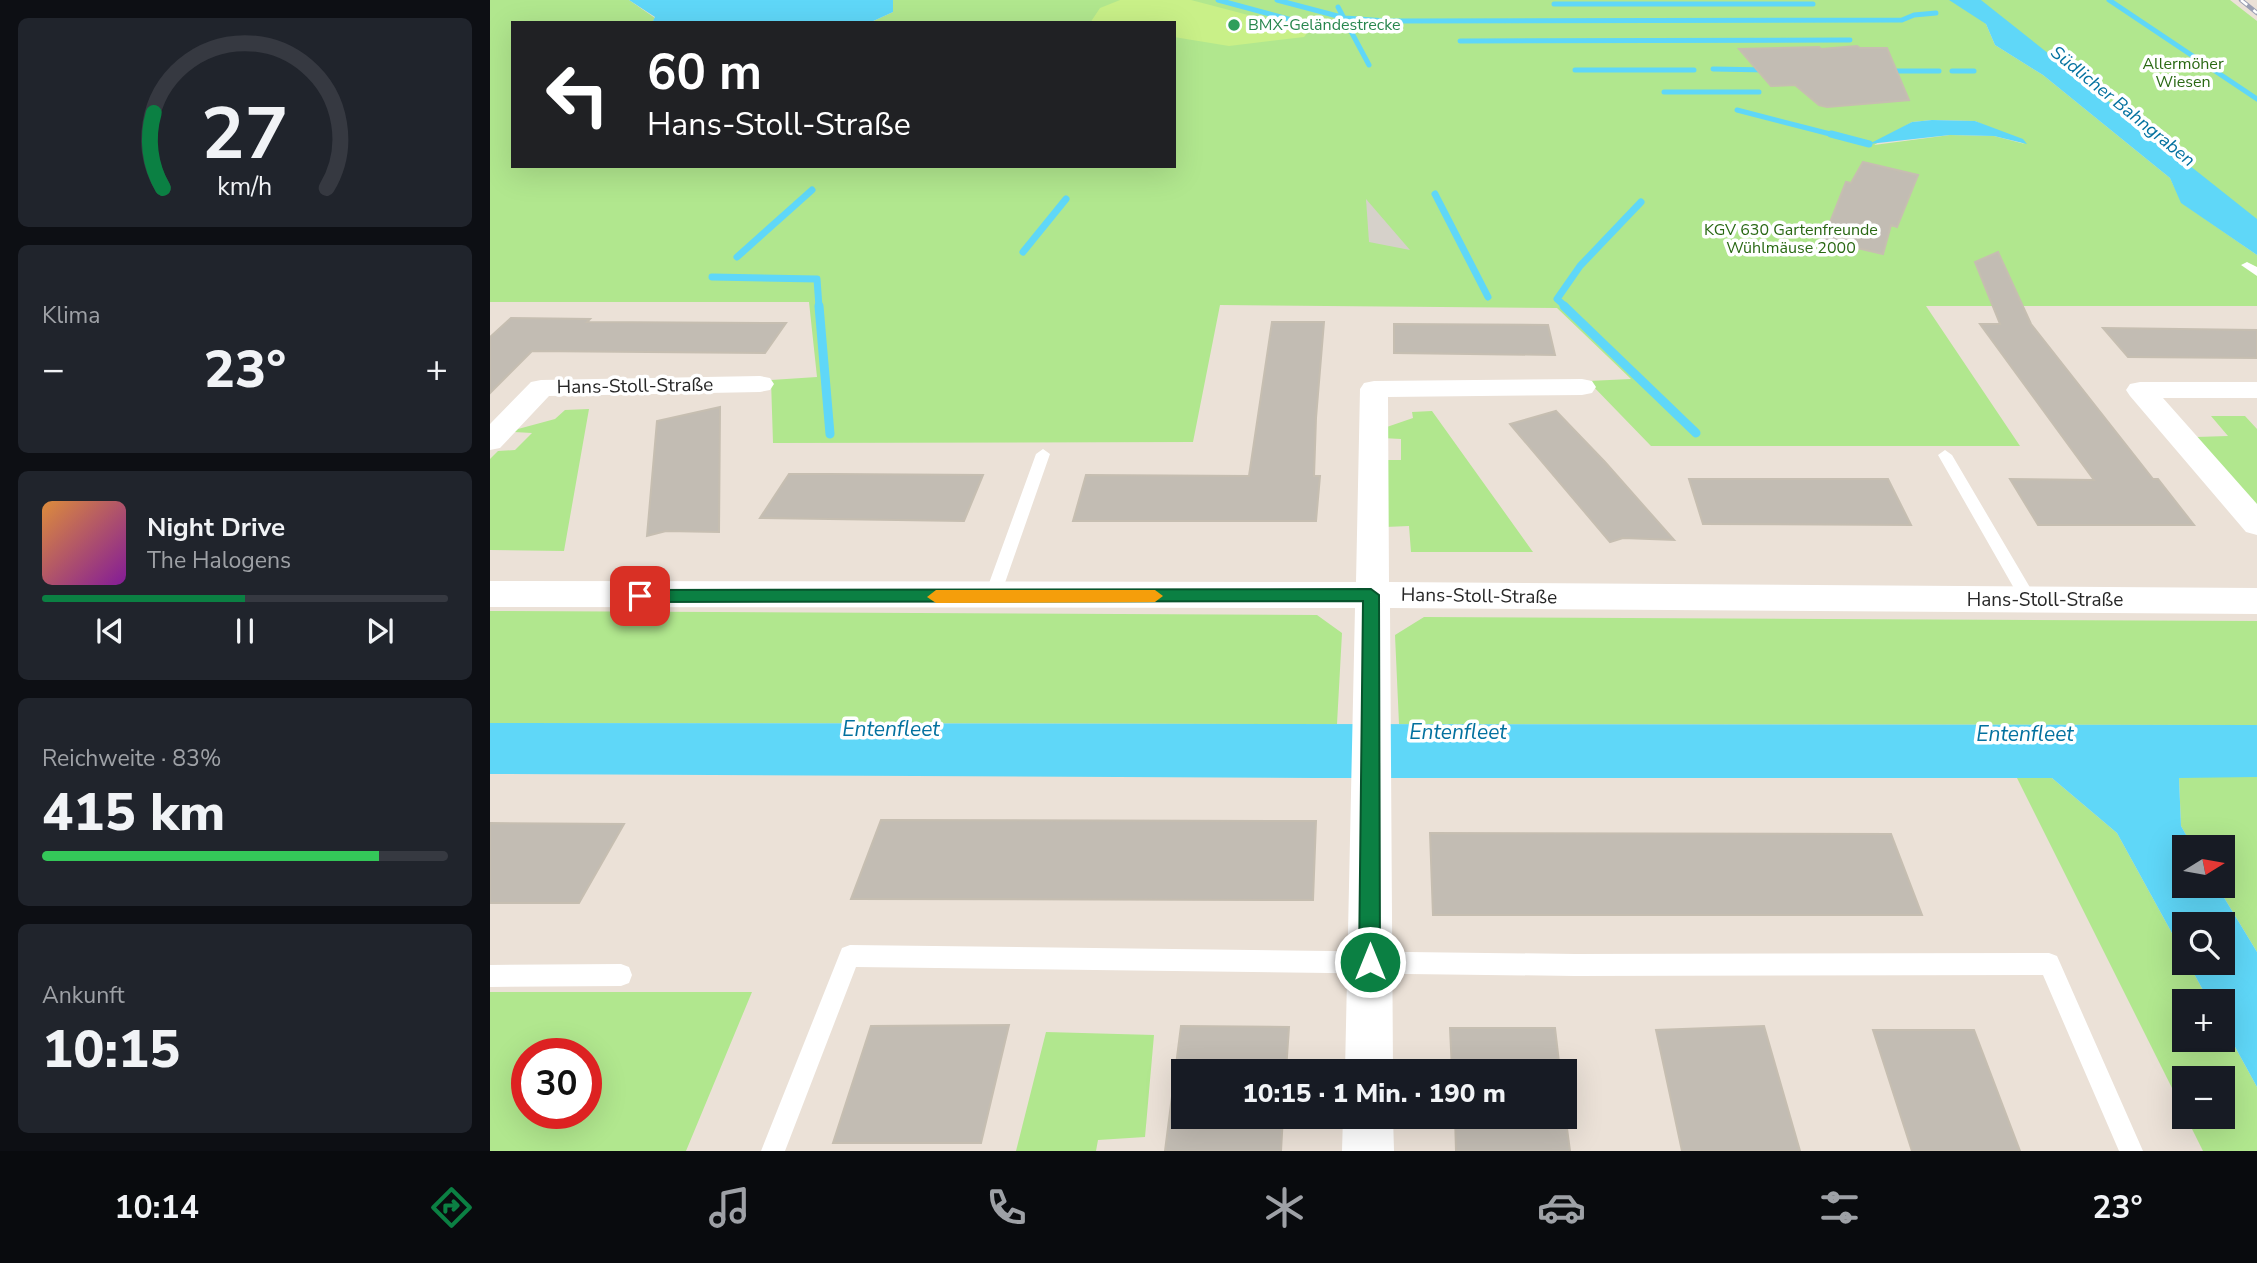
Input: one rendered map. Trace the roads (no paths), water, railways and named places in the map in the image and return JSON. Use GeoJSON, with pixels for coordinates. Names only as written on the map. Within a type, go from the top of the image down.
{"type":"FeatureCollection","features":[{"type":"Feature","properties":{"kind":"street","name":"Hans-Stoll-Straße"},"geometry":{"type":"LineString","coordinates":[[490,441],[541,388],[760,384]]}},
{"type":"Feature","properties":{"kind":"street"},"geometry":{"type":"LineString","coordinates":[[1368,1059],[1374,389],[1582,387]]}},
{"type":"Feature","properties":{"kind":"street"},"geometry":{"type":"LineString","coordinates":[[2257,390],[2140,390],[2257,524]]}},
{"type":"Feature","properties":{"kind":"street","name":"Hans-Stoll-Straße"},"geometry":{"type":"LineString","coordinates":[[490,594],[992,597],[1371,595],[2257,601]]}},
{"type":"Feature","properties":{"kind":"street"},"geometry":{"type":"LineString","coordinates":[[1368,1129],[1368,1151]]}},
{"type":"Feature","properties":{"kind":"lane"},"geometry":{"type":"LineString","coordinates":[[2247,265],[2257,273]]}},
{"type":"Feature","properties":{"kind":"lane"},"geometry":{"type":"LineString","coordinates":[[992,597],[1043,454]]}},
{"type":"Feature","properties":{"kind":"lane"},"geometry":{"type":"LineString","coordinates":[[1945,456],[2029,600]]}},
{"type":"Feature","properties":{"kind":"lane"},"geometry":{"type":"LineString","coordinates":[[773,1151],[850,956],[1575,965],[2049,964],[2131,1151]]}},
{"type":"Feature","properties":{"kind":"lane"},"geometry":{"type":"LineString","coordinates":[[490,976],[621,975]]}},
{"type":"Feature","properties":{"kind":"water"},"geometry":{"type":"Polygon","coordinates":[[[629,0],[893,0],[893,12],[873,21],[653,21],[655,17],[629,0]]]}},
{"type":"Feature","properties":{"kind":"water"},"geometry":{"type":"Polygon","coordinates":[[[1949,0],[1981,0],[2257,219],[2257,255],[2181,203],[2170,178],[2043,75],[1995,45],[1986,24],[1949,0]]]}},
{"type":"Feature","properties":{"kind":"water"},"geometry":{"type":"Polygon","coordinates":[[[1975,121],[2023,139],[2027,144],[1994,136],[1950,135],[1869,144],[1912,122],[1975,121]]]}},
{"type":"Feature","properties":{"kind":"water","name":"Entenfleet"},"geometry":{"type":"Polygon","coordinates":[[[490,723],[2257,725],[2257,777],[2179,778],[2181,826],[2186,835],[2172,835],[2172,898],[2224,898],[2233,912],[2172,912],[2172,933],[2117,833],[2052,778],[490,774],[490,723]]]}},
{"type":"Feature","properties":{"kind":"water"},"geometry":{"type":"Polygon","coordinates":[[[2235,916],[2257,952],[2257,1087],[2235,1047],[2235,989],[2202,989],[2195,975],[2235,975],[2235,916]]]}},
{"type":"Feature","properties":{"kind":"waterway"},"geometry":{"type":"LineString","coordinates":[[1218,0],[1322,28]]}},
{"type":"Feature","properties":{"kind":"waterway"},"geometry":{"type":"LineString","coordinates":[[1277,0],[1344,18]]}},
{"type":"Feature","properties":{"kind":"waterway"},"geometry":{"type":"LineString","coordinates":[[2109,0],[2257,99]]}},
{"type":"Feature","properties":{"kind":"waterway"},"geometry":{"type":"LineString","coordinates":[[1554,4],[1813,4]]}},
{"type":"Feature","properties":{"kind":"waterway"},"geometry":{"type":"LineString","coordinates":[[1338,7],[1344,18]]}},
{"type":"Feature","properties":{"kind":"waterway"},"geometry":{"type":"LineString","coordinates":[[1344,18],[1386,21],[1902,20],[1914,15],[1936,13]]}},
{"type":"Feature","properties":{"kind":"waterway"},"geometry":{"type":"LineString","coordinates":[[1344,18],[1369,65]]}},
{"type":"Feature","properties":{"kind":"waterway"},"geometry":{"type":"LineString","coordinates":[[1460,41],[1850,40]]}},
{"type":"Feature","properties":{"kind":"waterway"},"geometry":{"type":"LineString","coordinates":[[1713,69],[1768,70]]}},
{"type":"Feature","properties":{"kind":"waterway"},"geometry":{"type":"LineString","coordinates":[[1575,70],[1694,70]]}},
{"type":"Feature","properties":{"kind":"waterway"},"geometry":{"type":"LineString","coordinates":[[1883,71],[1939,71]]}},
{"type":"Feature","properties":{"kind":"waterway"},"geometry":{"type":"LineString","coordinates":[[1952,71],[1974,71]]}},
{"type":"Feature","properties":{"kind":"waterway"},"geometry":{"type":"LineString","coordinates":[[1664,92],[1759,92]]}},
{"type":"Feature","properties":{"kind":"waterway"},"geometry":{"type":"LineString","coordinates":[[1737,110],[1838,136]]}},
{"type":"Feature","properties":{"kind":"waterway"},"geometry":{"type":"LineString","coordinates":[[1831,134],[1869,144]]}},
{"type":"Feature","properties":{"kind":"waterway"},"geometry":{"type":"LineString","coordinates":[[737,257],[812,190]]}},
{"type":"Feature","properties":{"kind":"waterway"},"geometry":{"type":"LineString","coordinates":[[1435,194],[1488,297]]}},
{"type":"Feature","properties":{"kind":"waterway"},"geometry":{"type":"LineString","coordinates":[[1023,252],[1066,199]]}},
{"type":"Feature","properties":{"kind":"waterway"},"geometry":{"type":"LineString","coordinates":[[1566,307],[1557,299],[1580,266],[1641,202]]}},
{"type":"Feature","properties":{"kind":"waterway"},"geometry":{"type":"LineString","coordinates":[[712,277],[817,279],[819,307]]}},
{"type":"Feature","properties":{"kind":"waterway"},"geometry":{"type":"LineString","coordinates":[[819,306],[830,434]]}},
{"type":"Feature","properties":{"kind":"waterway"},"geometry":{"type":"LineString","coordinates":[[1564,306],[1696,433]]}},
{"type":"Feature","properties":{"kind":"railway"},"geometry":{"type":"LineString","coordinates":[[2241,0],[2257,13]]}},
{"type":"Feature","properties":{"kind":"place","name":"BMX-Geländestrecke"},"geometry":{"type":"Point","coordinates":[1234,25]}},
{"type":"Feature","properties":{"kind":"park label","name":"Allermöher Wiesen"},"geometry":{"type":"Point","coordinates":[2183,73]}},
{"type":"Feature","properties":{"kind":"park label","name":"KGV 630 Gartenfreunde Wühlmäuse 2000"},"geometry":{"type":"Point","coordinates":[1791,239]}},
{"type":"Feature","properties":{"kind":"water label","name":"Südlicher Bahngraben"},"geometry":{"type":"Point","coordinates":[2123,106]}}]}
